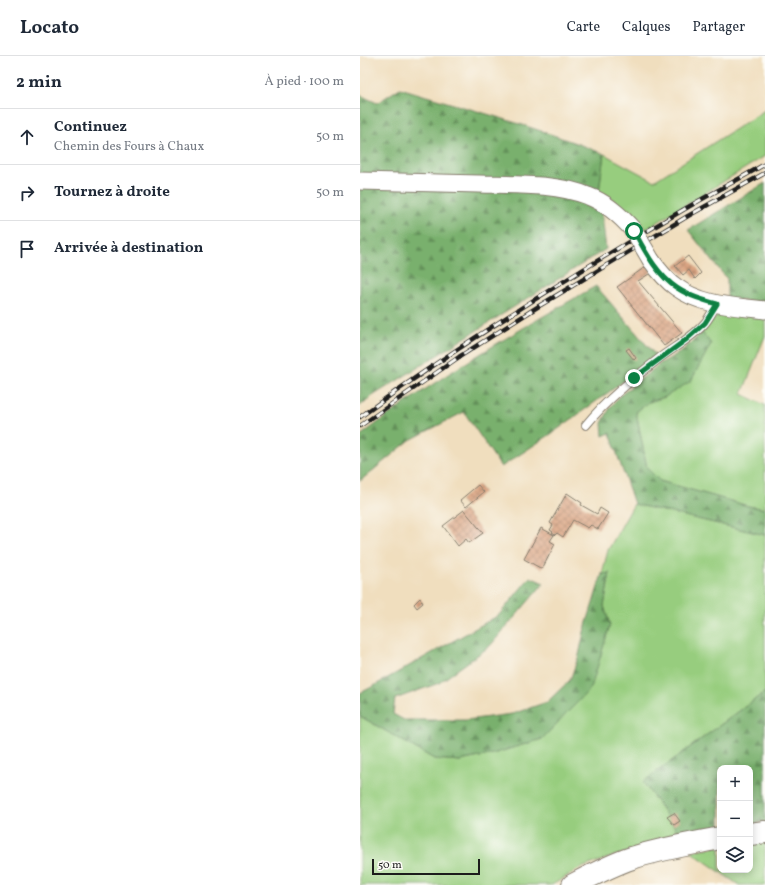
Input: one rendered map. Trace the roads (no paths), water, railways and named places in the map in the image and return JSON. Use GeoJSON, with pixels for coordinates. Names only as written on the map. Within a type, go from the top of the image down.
{"type":"FeatureCollection","features":[{"type":"Feature","properties":{"kind":"main road"},"geometry":{"type":"LineString","coordinates":[[753,834],[765,832]]}},
{"type":"Feature","properties":{"kind":"main road"},"geometry":{"type":"LineString","coordinates":[[573,885],[599,871],[632,858],[666,849],[717,839]]}},
{"type":"Feature","properties":{"kind":"street"},"geometry":{"type":"LineString","coordinates":[[360,181],[506,184],[551,187],[569,190],[588,196],[614,210],[624,219],[634,231],[660,272],[676,288],[698,298],[717,304],[765,310]]}},
{"type":"Feature","properties":{"kind":"lane"},"geometry":{"type":"LineString","coordinates":[[586,425],[614,394],[687,339],[705,323],[717,304]]}},
{"type":"Feature","properties":{"kind":"railway"},"geometry":{"type":"LineString","coordinates":[[360,417],[438,362],[519,309],[683,210],[765,164]]}},
{"type":"Feature","properties":{"kind":"railway"},"geometry":{"type":"LineString","coordinates":[[360,426],[459,357],[539,306],[688,216],[765,173]]}}]}
